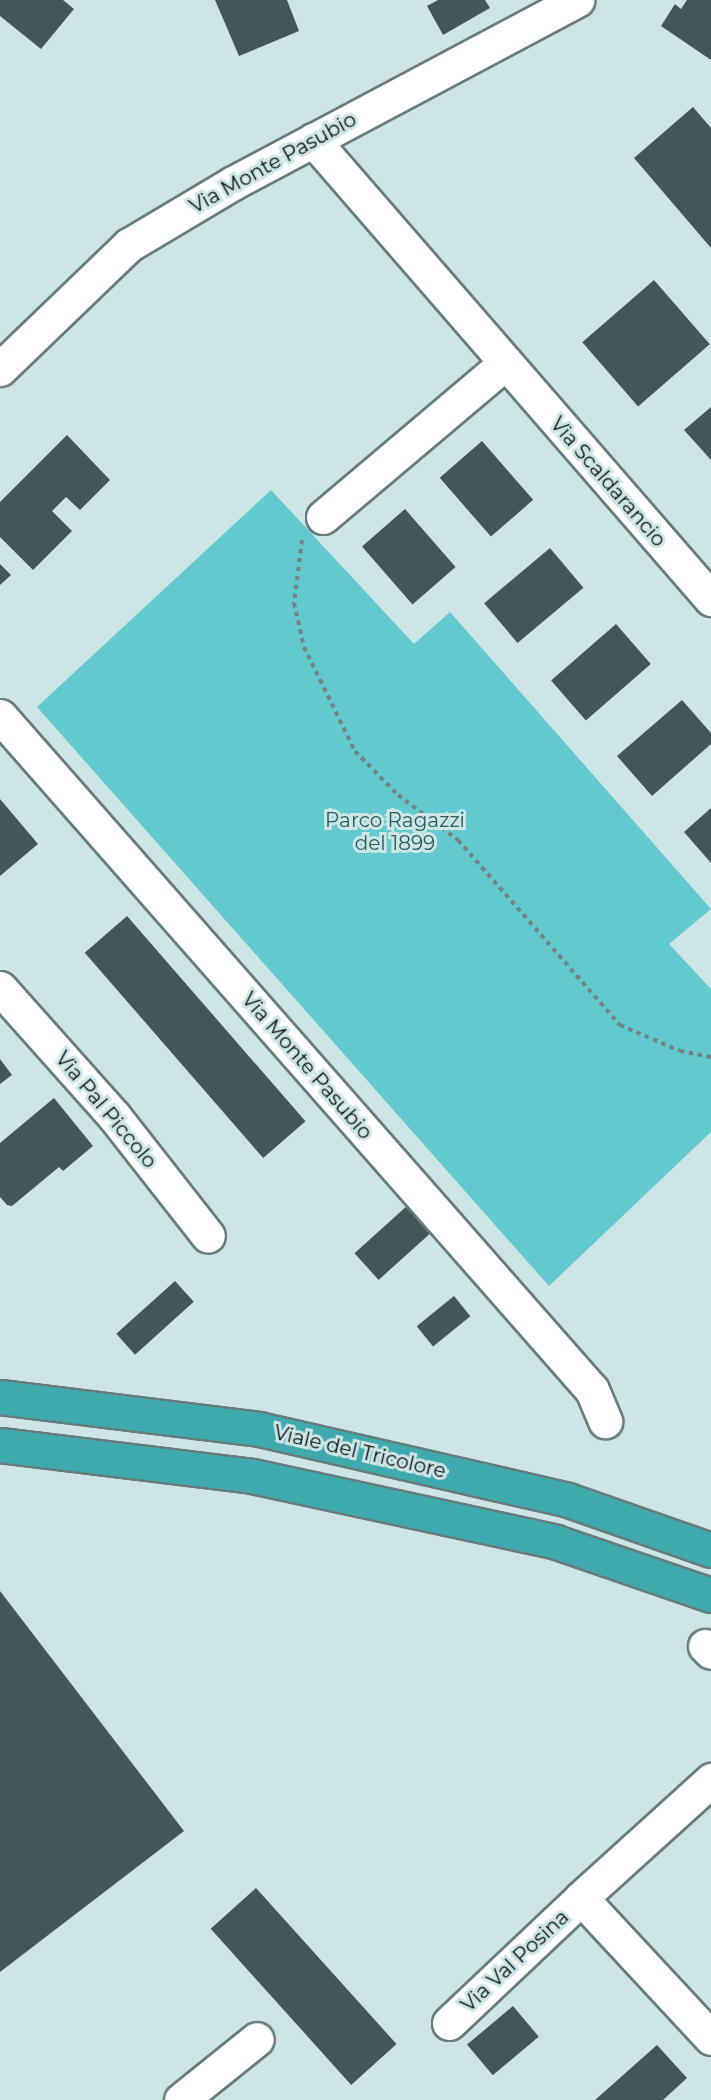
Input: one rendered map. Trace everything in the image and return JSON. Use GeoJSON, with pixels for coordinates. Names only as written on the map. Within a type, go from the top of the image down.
{"type":"FeatureCollection","features":[{"type":"Feature","properties":{"kind":"highway","name":"Viale del Tricolore"},"geometry":{"type":"LineString","coordinates":[[0,1397],[259,1430],[567,1500],[711,1550]]}},
{"type":"Feature","properties":{"kind":"highway"},"geometry":{"type":"LineString","coordinates":[[0,1445],[252,1476],[556,1542],[711,1595]]}},
{"type":"Feature","properties":{"kind":"street","name":"Via Monte Pasubio"},"geometry":{"type":"LineString","coordinates":[[0,369],[129,245],[312,140],[577,0]]}},
{"type":"Feature","properties":{"kind":"street","name":"Via Scaldarancio"},"geometry":{"type":"LineString","coordinates":[[312,140],[504,364],[711,599]]}},
{"type":"Feature","properties":{"kind":"street"},"geometry":{"type":"LineString","coordinates":[[323,517],[504,364]]}},
{"type":"Feature","properties":{"kind":"street","name":"Via Monte Pasubio"},"geometry":{"type":"LineString","coordinates":[[0,716],[592,1390],[605,1421]]}},
{"type":"Feature","properties":{"kind":"street","name":"Via Pal Piccolo"},"geometry":{"type":"LineString","coordinates":[[0,988],[114,1116],[208,1236]]}},
{"type":"Feature","properties":{"kind":"street","name":"Via Val Posina"},"geometry":{"type":"LineString","coordinates":[[449,2023],[581,1898],[711,1780]]}},
{"type":"Feature","properties":{"kind":"street","name":"Via Val Posina"},"geometry":{"type":"LineString","coordinates":[[581,1898],[711,2038]]}},
{"type":"Feature","properties":{"kind":"street"},"geometry":{"type":"LineString","coordinates":[[181,2100],[257,2039]]}},
{"type":"Feature","properties":{"kind":"path"},"geometry":{"type":"LineString","coordinates":[[323,517],[303,538],[294,603],[304,647],[355,751],[398,795],[458,840],[620,1025],[680,1051],[711,1057]]}},
{"type":"Feature","properties":{"kind":"green space","name":"Parco Ragazzi del 1899"},"geometry":{"type":"Polygon","coordinates":[[[271,490],[414,644],[450,612],[711,909],[669,944],[711,989],[711,1132],[549,1286],[37,707],[271,490]]]}},
{"type":"Feature","properties":{"kind":"building"},"geometry":{"type":"Polygon","coordinates":[[[0,0],[63,0],[74,9],[41,49],[0,16],[0,0]]]}},
{"type":"Feature","properties":{"kind":"building"},"geometry":{"type":"Polygon","coordinates":[[[215,0],[287,0],[299,31],[239,56],[215,0]]]}},
{"type":"Feature","properties":{"kind":"building"},"geometry":{"type":"Polygon","coordinates":[[[438,0],[485,0],[490,8],[443,35],[427,6],[438,0]]]}},
{"type":"Feature","properties":{"kind":"building"},"geometry":{"type":"Polygon","coordinates":[[[687,0],[711,0],[711,60],[661,26],[675,4],[681,9],[687,0]]]}},
{"type":"Feature","properties":{"kind":"building"},"geometry":{"type":"Polygon","coordinates":[[[693,107],[711,128],[711,248],[634,158],[693,107]]]}},
{"type":"Feature","properties":{"kind":"building"},"geometry":{"type":"Polygon","coordinates":[[[654,280],[710,344],[638,406],[582,342],[654,280]]]}},
{"type":"Feature","properties":{"kind":"building"},"geometry":{"type":"Polygon","coordinates":[[[711,407],[711,460],[684,430],[711,407]]]}},
{"type":"Feature","properties":{"kind":"building"},"geometry":{"type":"Polygon","coordinates":[[[67,435],[110,480],[80,510],[66,497],[52,511],[72,531],[33,570],[0,537],[0,502],[67,435]]]}},
{"type":"Feature","properties":{"kind":"building"},"geometry":{"type":"Polygon","coordinates":[[[482,441],[533,500],[491,537],[440,478],[482,441]]]}},
{"type":"Feature","properties":{"kind":"building"},"geometry":{"type":"Polygon","coordinates":[[[405,509],[456,567],[412,605],[362,546],[405,509]]]}},
{"type":"Feature","properties":{"kind":"building"},"geometry":{"type":"Polygon","coordinates":[[[550,548],[583,588],[518,643],[484,603],[550,548]]]}},
{"type":"Feature","properties":{"kind":"building"},"geometry":{"type":"Polygon","coordinates":[[[0,564],[11,575],[0,585],[0,564]]]}},
{"type":"Feature","properties":{"kind":"building"},"geometry":{"type":"Polygon","coordinates":[[[616,624],[651,664],[586,720],[551,680],[616,624]]]}},
{"type":"Feature","properties":{"kind":"building"},"geometry":{"type":"Polygon","coordinates":[[[682,700],[711,733],[711,744],[652,796],[617,756],[682,700]]]}},
{"type":"Feature","properties":{"kind":"building"},"geometry":{"type":"Polygon","coordinates":[[[0,799],[38,844],[0,876],[0,799]]]}},
{"type":"Feature","properties":{"kind":"building"},"geometry":{"type":"Polygon","coordinates":[[[711,808],[711,863],[684,832],[711,808]]]}},
{"type":"Feature","properties":{"kind":"building"},"geometry":{"type":"Polygon","coordinates":[[[127,916],[305,1121],[263,1158],[85,953],[127,916]]]}},
{"type":"Feature","properties":{"kind":"building"},"geometry":{"type":"Polygon","coordinates":[[[0,1059],[12,1075],[0,1084],[0,1059]]]}},
{"type":"Feature","properties":{"kind":"building"},"geometry":{"type":"Polygon","coordinates":[[[54,1098],[93,1146],[63,1171],[59,1167],[12,1206],[7,1205],[0,1197],[0,1143],[54,1098]]]}},
{"type":"Feature","properties":{"kind":"building"},"geometry":{"type":"Polygon","coordinates":[[[408,1205],[432,1232],[379,1280],[354,1253],[408,1205]]]}},
{"type":"Feature","properties":{"kind":"building"},"geometry":{"type":"Polygon","coordinates":[[[175,1281],[194,1302],[135,1355],[116,1334],[175,1281]]]}},
{"type":"Feature","properties":{"kind":"building"},"geometry":{"type":"Polygon","coordinates":[[[454,1296],[470,1316],[433,1346],[417,1326],[454,1296]]]}},
{"type":"Feature","properties":{"kind":"building"},"geometry":{"type":"Polygon","coordinates":[[[0,1591],[184,1831],[0,1972],[0,1591]]]}},
{"type":"Feature","properties":{"kind":"building"},"geometry":{"type":"Polygon","coordinates":[[[256,1888],[397,2044],[351,2085],[211,1929],[256,1888]]]}},
{"type":"Feature","properties":{"kind":"building"},"geometry":{"type":"Polygon","coordinates":[[[513,2006],[539,2037],[493,2075],[467,2045],[513,2006]]]}},
{"type":"Feature","properties":{"kind":"building"},"geometry":{"type":"Polygon","coordinates":[[[657,2045],[687,2078],[663,2100],[595,2100],[657,2045]]]}}]}
